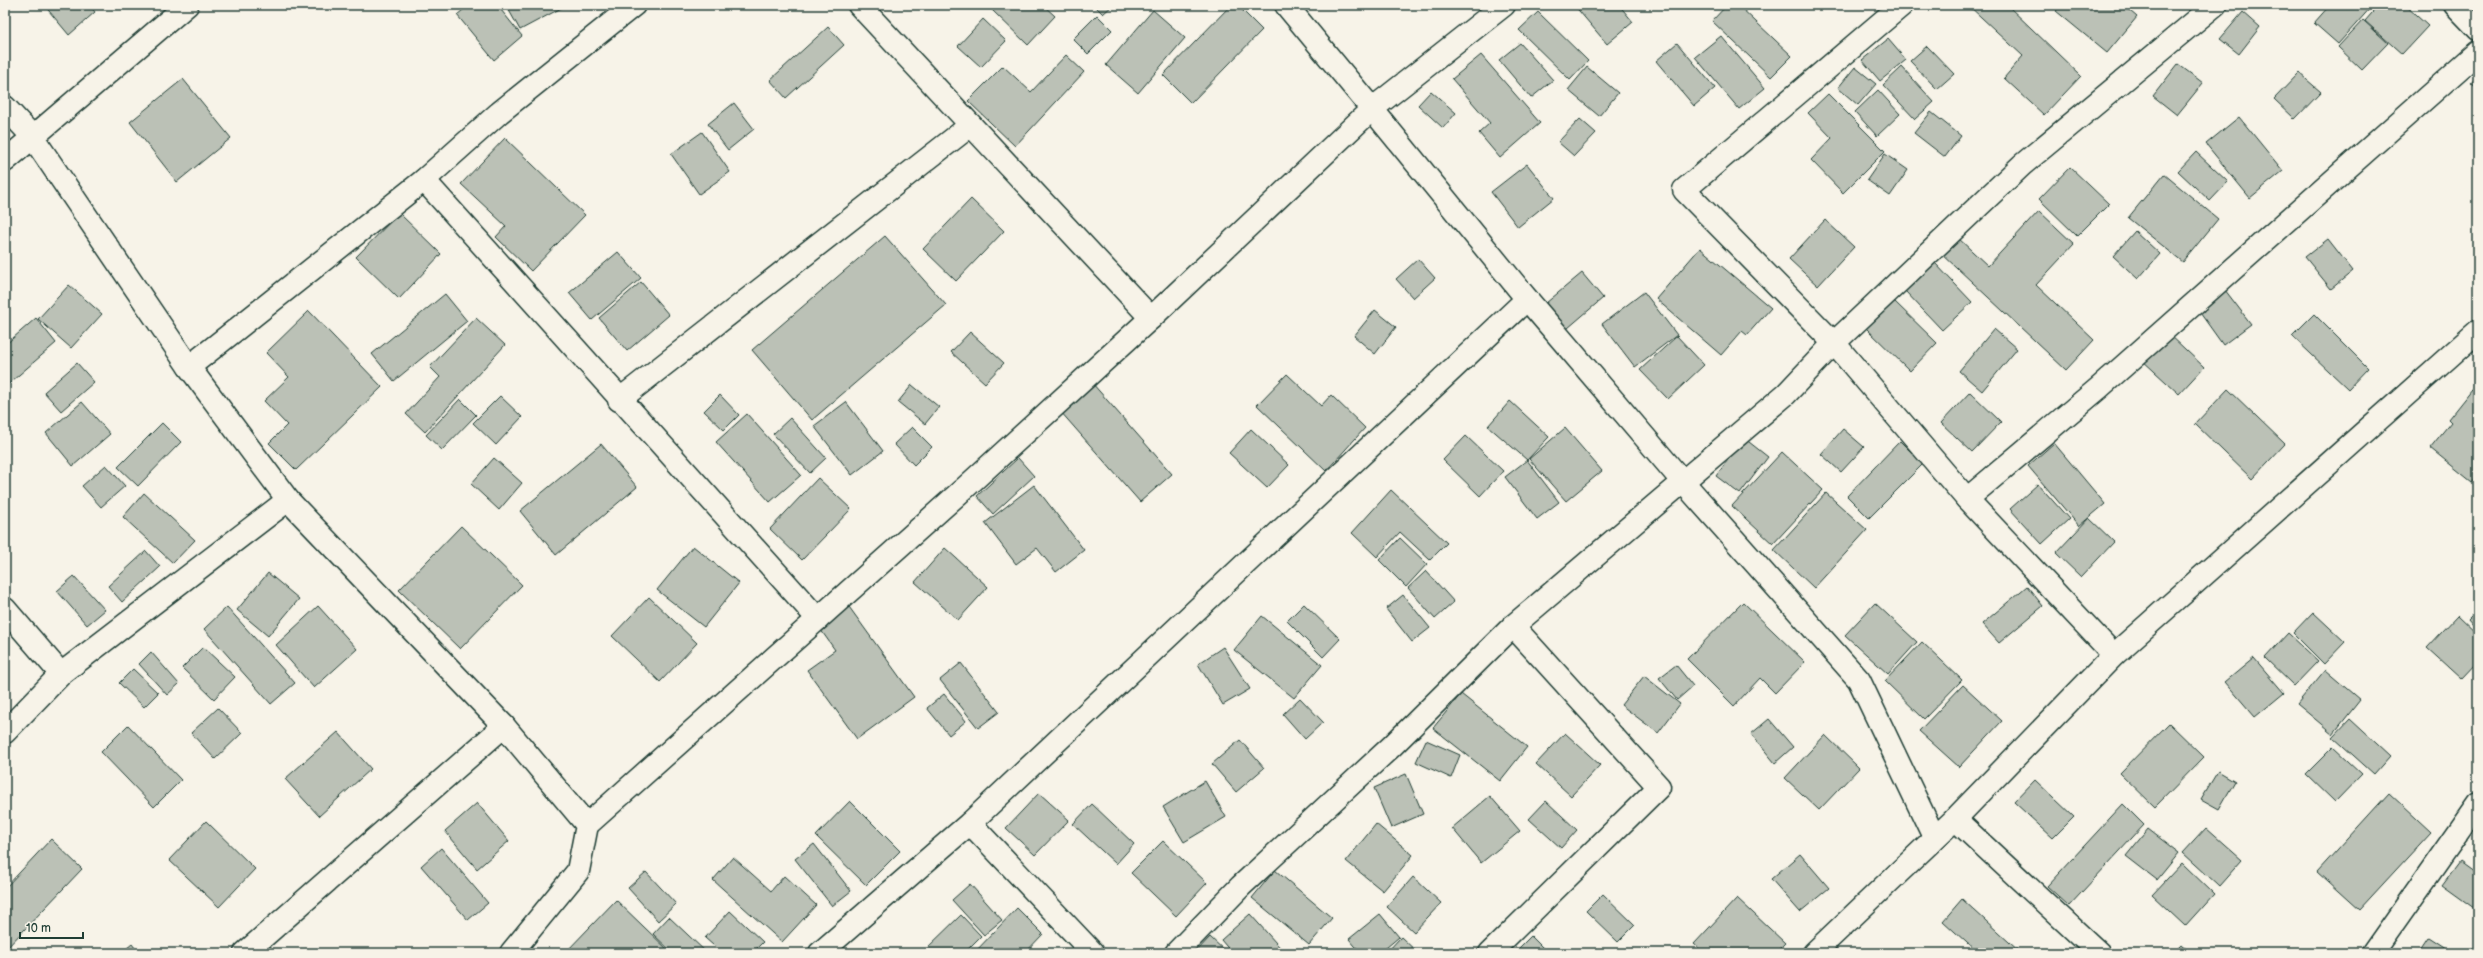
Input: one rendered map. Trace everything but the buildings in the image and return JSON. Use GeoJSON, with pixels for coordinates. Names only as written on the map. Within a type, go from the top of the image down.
{"type":"FeatureCollection","features":[{"type":"Feature","properties":{"kind":"street"},"geometry":{"type":"LineString","coordinates":[[5,161],[32,136],[187,5]]}},
{"type":"Feature","properties":{"kind":"street"},"geometry":{"type":"LineString","coordinates":[[189,367],[424,180],[499,113],[634,5]]}},
{"type":"Feature","properties":{"kind":"street"},"geometry":{"type":"LineString","coordinates":[[859,5],[1151,318]]}},
{"type":"Feature","properties":{"kind":"street"},"geometry":{"type":"LineString","coordinates":[[1286,5],[1527,299],[1683,482],[1859,680],[1934,837]]}},
{"type":"Feature","properties":{"kind":"street"},"geometry":{"type":"LineString","coordinates":[[511,953],[578,871],[587,825],[818,619],[1151,318],[1372,109],[1504,5]]}},
{"type":"Feature","properties":{"kind":"street"},"geometry":{"type":"LineString","coordinates":[[1902,5],[1684,190],[1834,343],[1968,499],[2114,655]]}},
{"type":"Feature","properties":{"kind":"street"},"geometry":{"type":"LineString","coordinates":[[1176,953],[1241,886],[1392,746],[1513,626],[1786,394],[1834,343],[2022,165],[2215,5]]}},
{"type":"Feature","properties":{"kind":"street"},"geometry":{"type":"LineString","coordinates":[[2455,5],[2478,29]]}},
{"type":"Feature","properties":{"kind":"street"},"geometry":{"type":"LineString","coordinates":[[1968,499],[2100,387],[2478,52]]}},
{"type":"Feature","properties":{"kind":"street"},"geometry":{"type":"LineString","coordinates":[[5,107],[32,136],[189,367],[288,500],[504,726],[587,825]]}},
{"type":"Feature","properties":{"kind":"street"},"geometry":{"type":"LineString","coordinates":[[619,400],[971,125]]}},
{"type":"Feature","properties":{"kind":"street"},"geometry":{"type":"LineString","coordinates":[[424,180],[619,400],[818,619]]}},
{"type":"Feature","properties":{"kind":"street"},"geometry":{"type":"LineString","coordinates":[[820,953],[970,823],[1527,299]]}},
{"type":"Feature","properties":{"kind":"street"},"geometry":{"type":"LineString","coordinates":[[1814,953],[1934,837],[1955,819],[2114,655],[2478,331]]}},
{"type":"Feature","properties":{"kind":"street"},"geometry":{"type":"LineString","coordinates":[[5,732],[61,674],[288,500]]}},
{"type":"Feature","properties":{"kind":"street"},"geometry":{"type":"LineString","coordinates":[[5,609],[61,674]]}},
{"type":"Feature","properties":{"kind":"street"},"geometry":{"type":"LineString","coordinates":[[1490,953],[1659,787],[1513,626]]}},
{"type":"Feature","properties":{"kind":"street"},"geometry":{"type":"LineString","coordinates":[[245,953],[504,726]]}},
{"type":"Feature","properties":{"kind":"street"},"geometry":{"type":"LineString","coordinates":[[2373,953],[2478,804]]}},
{"type":"Feature","properties":{"kind":"street"},"geometry":{"type":"LineString","coordinates":[[1955,819],[2099,953]]}},
{"type":"Feature","properties":{"kind":"street"},"geometry":{"type":"LineString","coordinates":[[970,823],[1093,953]]}}]}
